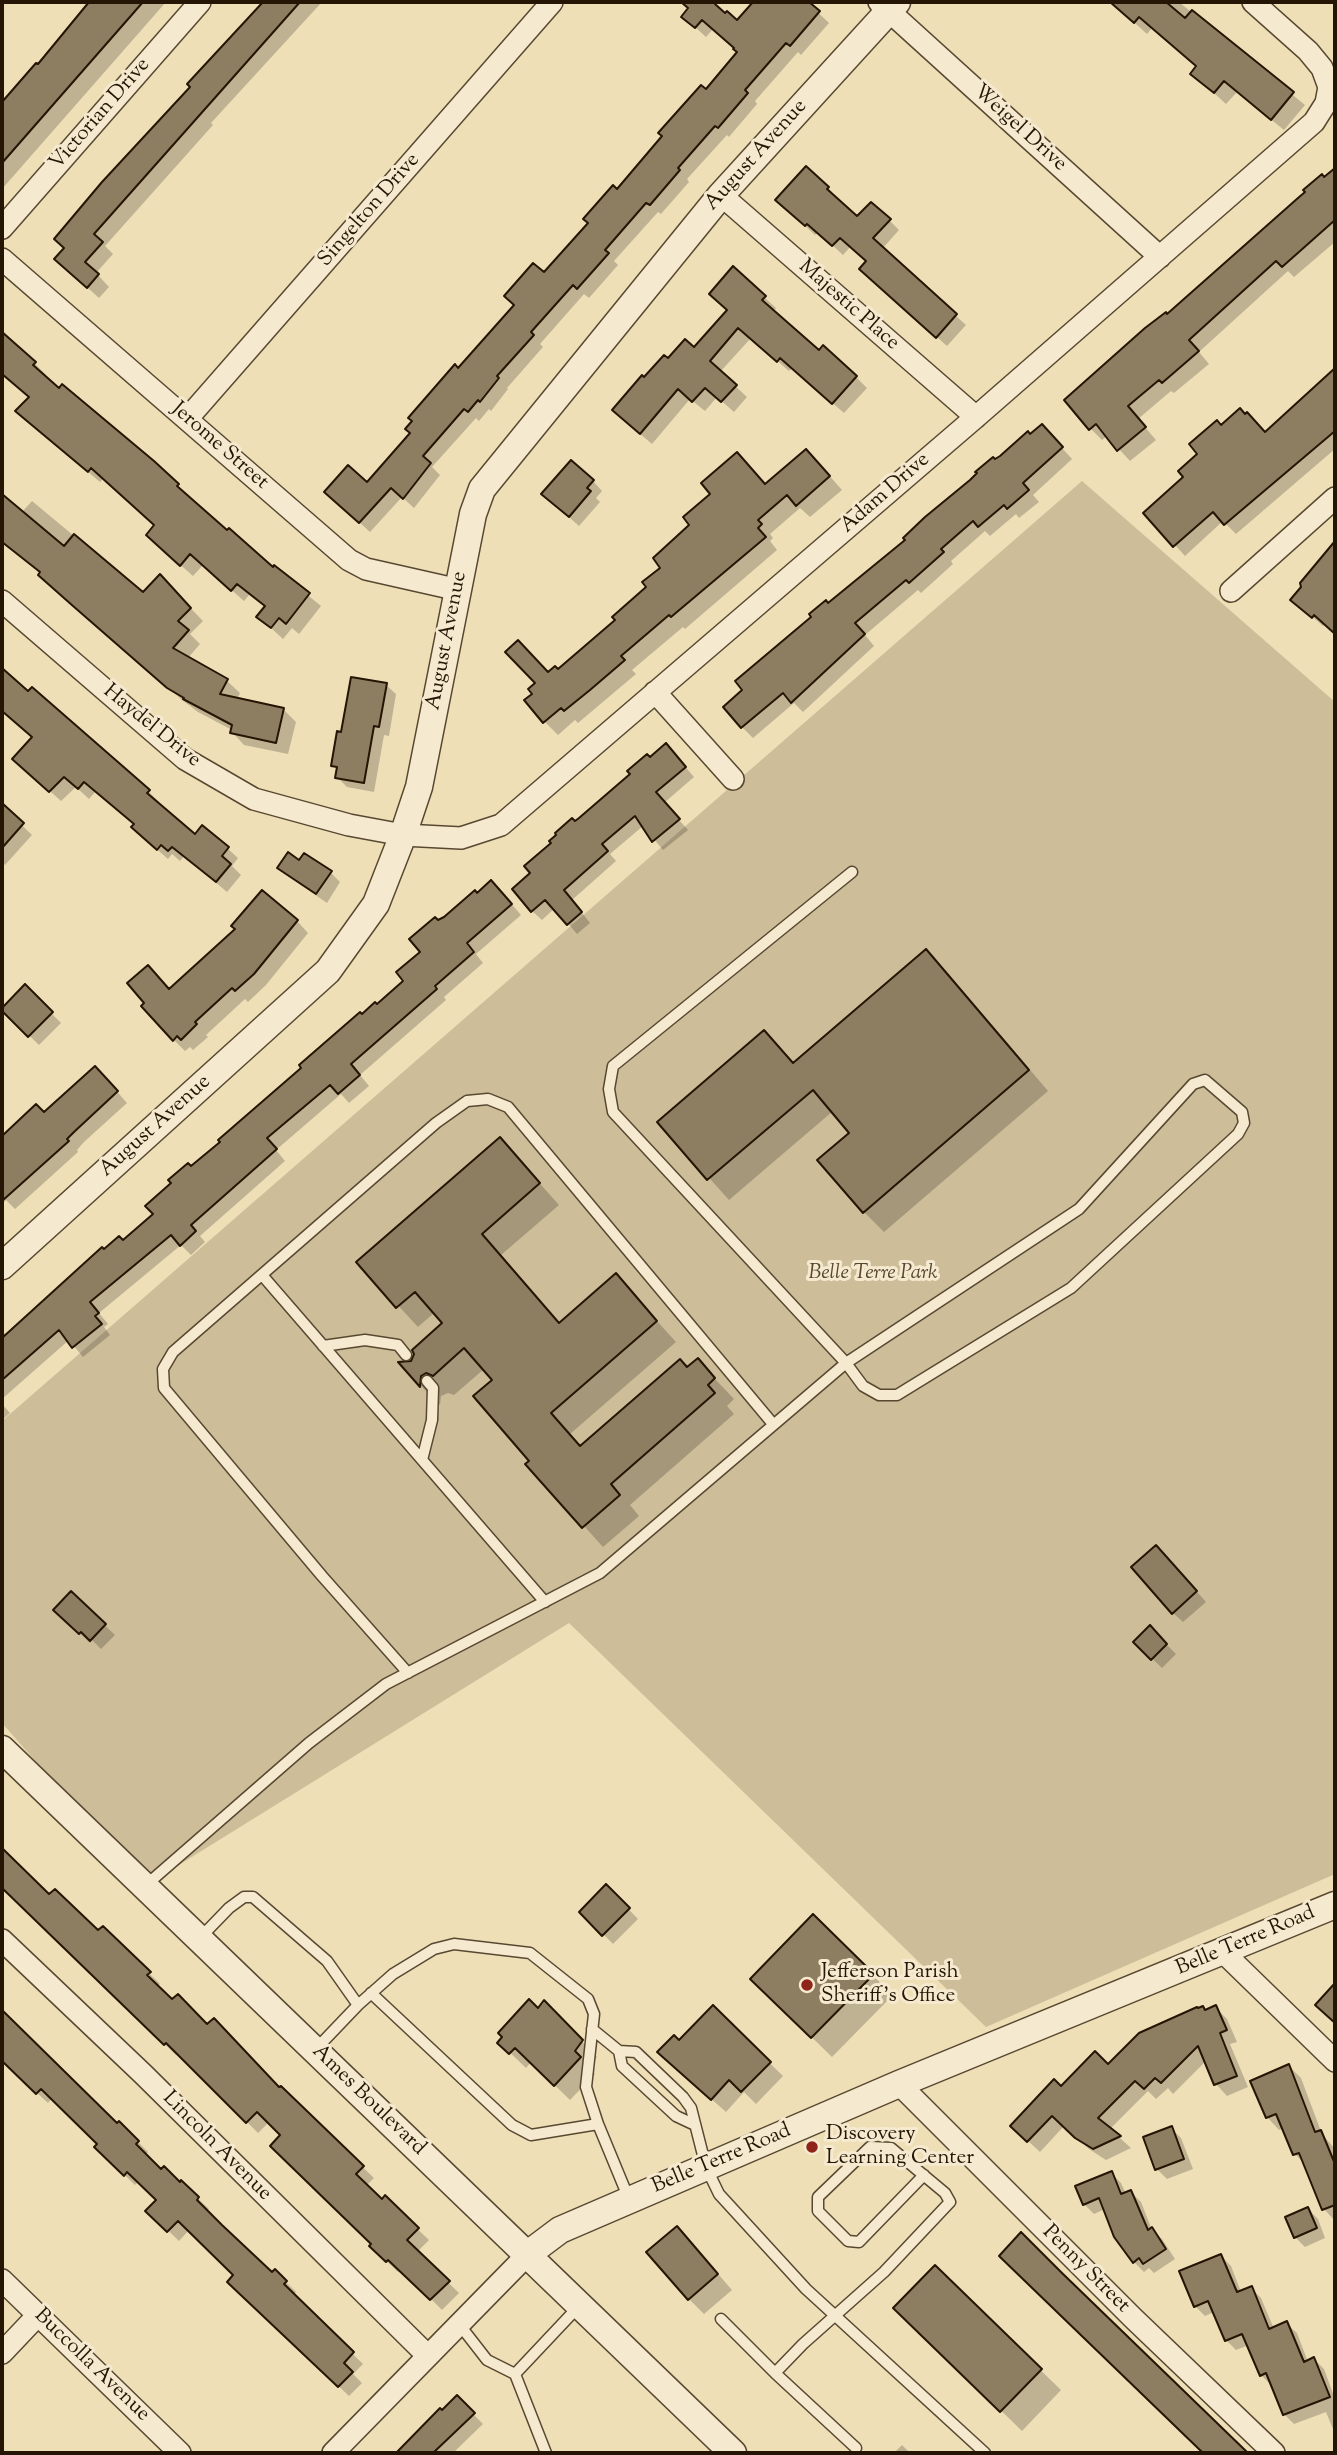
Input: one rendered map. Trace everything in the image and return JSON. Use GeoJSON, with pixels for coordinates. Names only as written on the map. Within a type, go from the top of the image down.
{"type":"FeatureCollection","features":[{"type":"Feature","properties":{"kind":"street","name":"Victorian Drive"},"geometry":{"type":"LineString","coordinates":[[2,228],[200,2]]}},
{"type":"Feature","properties":{"kind":"street","name":"Singelton Drive"},"geometry":{"type":"LineString","coordinates":[[187,419],[552,2]]}},
{"type":"Feature","properties":{"kind":"street","name":"Adam Drive"},"geometry":{"type":"LineString","coordinates":[[404,835],[461,838],[501,825],[1314,122],[1326,103],[1329,87],[1322,68],[1308,51],[1253,2]]}},
{"type":"Feature","properties":{"kind":"street","name":"August Avenue"},"geometry":{"type":"LineString","coordinates":[[2,1266],[328,971],[376,904],[404,835],[419,787],[473,513],[482,489],[721,195],[888,5]]}},
{"type":"Feature","properties":{"kind":"street","name":"Weigel Drive"},"geometry":{"type":"LineString","coordinates":[[888,5],[1160,257]]}},
{"type":"Feature","properties":{"kind":"street","name":"Majestic Place"},"geometry":{"type":"LineString","coordinates":[[721,195],[976,417]]}},
{"type":"Feature","properties":{"kind":"street","name":"Jerome Street"},"geometry":{"type":"LineString","coordinates":[[2,259],[349,560],[366,569],[459,590]]}},
{"type":"Feature","properties":{"kind":"street"},"geometry":{"type":"LineString","coordinates":[[1231,591],[1335,498]]}},
{"type":"Feature","properties":{"kind":"street","name":"Haydel Drive"},"geometry":{"type":"LineString","coordinates":[[2,601],[185,759],[254,799],[349,825],[404,835]]}},
{"type":"Feature","properties":{"kind":"street"},"geometry":{"type":"LineString","coordinates":[[655,692],[733,779]]}},
{"type":"Feature","properties":{"kind":"street","name":"Ames Boulevard"},"geometry":{"type":"LineString","coordinates":[[2,1749],[733,2453]]}},
{"type":"Feature","properties":{"kind":"street","name":"Belle Terre Road"},"geometry":{"type":"LineString","coordinates":[[333,2453],[528,2254],[560,2230],[899,2084],[1335,1905]]}},
{"type":"Feature","properties":{"kind":"street","name":"Lincoln Avenue"},"geometry":{"type":"LineString","coordinates":[[2,1940],[143,2074],[428,2356]]}},
{"type":"Feature","properties":{"kind":"street"},"geometry":{"type":"LineString","coordinates":[[1223,1952],[1335,2061]]}},
{"type":"Feature","properties":{"kind":"street","name":"Penny Street"},"geometry":{"type":"LineString","coordinates":[[899,2084],[1133,2318],[1274,2453]]}},
{"type":"Feature","properties":{"kind":"street","name":"Buccolla Avenue"},"geometry":{"type":"LineString","coordinates":[[2,2280],[180,2453]]}},
{"type":"Feature","properties":{"kind":"street"},"geometry":{"type":"LineString","coordinates":[[2,2353],[38,2315]]}},
{"type":"Feature","properties":{"kind":"lane"},"geometry":{"type":"LineString","coordinates":[[145,1886],[309,1743],[386,1685],[600,1573],[846,1363],[1079,1209],[1193,1084],[1205,1080],[1242,1112],[1244,1123],[1238,1134],[1071,1288],[897,1395],[879,1395],[871,1391],[863,1385],[846,1363],[613,1112],[609,1089],[613,1066],[852,872]]}},
{"type":"Feature","properties":{"kind":"lane"},"geometry":{"type":"LineString","coordinates":[[408,1673],[322,1576],[164,1388],[163,1369],[173,1352],[436,1123],[467,1101],[488,1099],[508,1107],[773,1424]]}},
{"type":"Feature","properties":{"kind":"lane"},"geometry":{"type":"LineString","coordinates":[[262,1275],[545,1602]]}},
{"type":"Feature","properties":{"kind":"lane"},"geometry":{"type":"LineString","coordinates":[[323,1346],[365,1339],[398,1345],[406,1355]]}},
{"type":"Feature","properties":{"kind":"lane"},"geometry":{"type":"LineString","coordinates":[[422,1460],[432,1420],[433,1388],[427,1381]]}},
{"type":"Feature","properties":{"kind":"lane"},"geometry":{"type":"LineString","coordinates":[[200,1938],[229,1908],[244,1897],[254,1897],[327,1961],[358,2005]]}},
{"type":"Feature","properties":{"kind":"lane"},"geometry":{"type":"LineString","coordinates":[[315,2050],[358,2005],[393,1974],[434,1949],[454,1944],[530,1953],[588,1999],[594,2014],[586,2087],[629,2200]]}},
{"type":"Feature","properties":{"kind":"lane"},"geometry":{"type":"LineString","coordinates":[[371,1993],[512,2125],[531,2136],[598,2124]]}},
{"type":"Feature","properties":{"kind":"lane"},"geometry":{"type":"LineString","coordinates":[[592,2029],[619,2051],[636,2052],[683,2097],[691,2108],[706,2168],[719,2194],[806,2289],[985,2453]]}},
{"type":"Feature","properties":{"kind":"lane"},"geometry":{"type":"LineString","coordinates":[[619,2051],[622,2066],[676,2116],[693,2124]]}},
{"type":"Feature","properties":{"kind":"lane"},"geometry":{"type":"LineString","coordinates":[[775,2374],[803,2344],[884,2272],[950,2202],[945,2193],[924,2175],[891,2148],[870,2147],[818,2197],[818,2211],[848,2241],[859,2242],[924,2175]]}},
{"type":"Feature","properties":{"kind":"lane"},"geometry":{"type":"LineString","coordinates":[[515,2374],[580,2305]]}},
{"type":"Feature","properties":{"kind":"lane"},"geometry":{"type":"LineString","coordinates":[[721,2319],[775,2374],[856,2448]]}},
{"type":"Feature","properties":{"kind":"lane"},"geometry":{"type":"LineString","coordinates":[[459,2324],[487,2360],[515,2374],[546,2453]]}},
{"type":"Feature","properties":{"kind":"green space","name":"Belle Terre Park"},"geometry":{"type":"Polygon","coordinates":[[[1082,481],[1335,702],[1335,1874],[986,2027],[569,1623],[145,1886],[2,1723],[2,1421],[1082,481]]]}},
{"type":"Feature","properties":{"kind":"building"},"geometry":{"type":"Polygon","coordinates":[[[89,2],[143,2],[2,163],[2,102],[36,63],[38,64],[89,2]]]}},
{"type":"Feature","properties":{"kind":"building"},"geometry":{"type":"Polygon","coordinates":[[[263,2],[300,2],[94,234],[103,242],[85,262],[99,274],[87,288],[54,259],[64,248],[54,239],[102,182],[190,87],[187,84],[263,2]]]}},
{"type":"Feature","properties":{"kind":"building"},"geometry":{"type":"Polygon","coordinates":[[[681,2],[717,2],[715,4],[737,20],[753,2],[809,2],[820,11],[790,46],[786,43],[745,90],[748,93],[678,168],[680,170],[650,205],[646,203],[605,250],[609,253],[577,289],[573,285],[531,332],[534,335],[497,376],[499,378],[480,402],[478,400],[468,412],[464,409],[423,456],[431,463],[403,499],[391,488],[359,523],[324,492],[348,465],[367,482],[410,433],[405,429],[412,421],[408,418],[455,364],[458,368],[514,305],[504,296],[533,263],[544,272],[588,223],[583,219],[613,185],[617,189],[662,136],[658,133],[701,85],[706,89],[737,52],[702,20],[695,28],[681,17],[688,8],[681,2]]]}},
{"type":"Feature","properties":{"kind":"building"},"geometry":{"type":"Polygon","coordinates":[[[1110,2],[1166,2],[1185,18],[1192,10],[1294,92],[1271,120],[1224,81],[1214,93],[1190,74],[1196,66],[1139,17],[1134,23],[1110,2]]]}},
{"type":"Feature","properties":{"kind":"building"},"geometry":{"type":"Polygon","coordinates":[[[806,166],[857,216],[871,202],[891,219],[873,238],[957,314],[936,338],[859,269],[866,261],[840,238],[832,246],[775,200],[806,166]]]}},
{"type":"Feature","properties":{"kind":"building"},"geometry":{"type":"Polygon","coordinates":[[[1335,168],[1335,220],[1282,267],[1276,261],[1189,340],[1199,351],[1162,383],[1159,380],[1128,406],[1146,427],[1117,451],[1096,424],[1089,430],[1064,400],[1145,328],[1166,312],[1167,314],[1305,192],[1303,190],[1322,174],[1324,177],[1335,168]]]}},
{"type":"Feature","properties":{"kind":"building"},"geometry":{"type":"Polygon","coordinates":[[[733,266],[766,296],[762,300],[819,350],[823,345],[857,376],[832,404],[780,358],[777,362],[738,328],[710,361],[737,385],[721,402],[705,388],[692,402],[678,389],[640,434],[612,410],[642,375],[644,377],[664,355],[668,358],[685,339],[694,347],[727,310],[709,294],[733,266]]]}},
{"type":"Feature","properties":{"kind":"building"},"geometry":{"type":"Polygon","coordinates":[[[2,332],[36,362],[33,365],[59,388],[62,384],[154,461],[179,484],[177,486],[227,530],[229,528],[273,567],[274,565],[310,593],[286,624],[279,618],[271,628],[256,617],[265,606],[237,584],[231,591],[190,554],[180,566],[146,535],[154,525],[91,468],[88,472],[15,411],[29,397],[2,374],[2,332]]]}},
{"type":"Feature","properties":{"kind":"building"},"geometry":{"type":"Polygon","coordinates":[[[1335,368],[1335,431],[1224,525],[1213,512],[1173,547],[1143,513],[1183,477],[1178,471],[1197,454],[1189,444],[1217,420],[1221,425],[1240,408],[1265,432],[1335,368]]]}},
{"type":"Feature","properties":{"kind":"building"},"geometry":{"type":"Polygon","coordinates":[[[1042,424],[1063,447],[1023,483],[1029,490],[1007,509],[1004,505],[978,527],[973,521],[941,549],[944,552],[909,583],[906,580],[855,623],[865,634],[791,703],[783,693],[741,728],[723,707],[742,690],[735,681],[811,617],[809,614],[826,600],[828,603],[905,540],[903,538],[970,480],[977,473],[975,472],[993,457],[995,459],[1000,456],[1028,431],[1030,434],[1042,424]]]}},
{"type":"Feature","properties":{"kind":"building"},"geometry":{"type":"Polygon","coordinates":[[[806,449],[830,476],[796,506],[787,495],[758,520],[762,524],[758,528],[766,537],[621,656],[625,660],[590,690],[564,711],[561,708],[543,723],[524,700],[532,694],[528,689],[535,683],[505,652],[518,640],[548,672],[555,666],[558,669],[615,620],[612,617],[646,587],[642,582],[660,568],[653,558],[689,525],[683,517],[710,494],[701,483],[737,452],[765,484],[806,449]]]}},
{"type":"Feature","properties":{"kind":"building"},"geometry":{"type":"Polygon","coordinates":[[[571,460],[594,480],[587,488],[591,491],[569,517],[541,494],[571,460]]]}},
{"type":"Feature","properties":{"kind":"building"},"geometry":{"type":"Polygon","coordinates":[[[2,494],[64,546],[74,534],[143,592],[160,574],[191,608],[178,621],[189,630],[173,648],[228,679],[220,694],[284,708],[276,743],[230,733],[232,725],[167,688],[38,575],[40,572],[2,542],[2,494]]]}},
{"type":"Feature","properties":{"kind":"building"},"geometry":{"type":"Polygon","coordinates":[[[1335,541],[1335,634],[1314,615],[1312,618],[1290,600],[1301,587],[1300,583],[1335,541]]]}},
{"type":"Feature","properties":{"kind":"building"},"geometry":{"type":"Polygon","coordinates":[[[2,668],[28,691],[32,687],[150,790],[147,793],[195,834],[202,825],[229,847],[222,856],[231,864],[216,882],[172,847],[168,851],[161,845],[157,850],[131,827],[134,824],[84,782],[78,789],[64,777],[49,792],[12,759],[32,737],[2,711],[2,668]]]}},
{"type":"Feature","properties":{"kind":"building"},"geometry":{"type":"Polygon","coordinates":[[[351,677],[387,683],[379,727],[374,726],[364,783],[335,778],[337,767],[331,766],[337,731],[341,732],[351,677]]]}},
{"type":"Feature","properties":{"kind":"building"},"geometry":{"type":"Polygon","coordinates":[[[666,743],[686,767],[656,792],[680,819],[652,842],[635,816],[602,844],[608,851],[564,890],[582,912],[567,925],[545,900],[531,912],[512,889],[530,873],[524,866],[551,843],[549,841],[555,833],[572,818],[575,821],[579,818],[630,774],[627,771],[647,754],[650,757],[666,743]]]}},
{"type":"Feature","properties":{"kind":"building"},"geometry":{"type":"Polygon","coordinates":[[[2,803],[24,823],[2,848],[2,803]]]}},
{"type":"Feature","properties":{"kind":"building"},"geometry":{"type":"Polygon","coordinates":[[[288,852],[299,860],[304,853],[332,871],[316,894],[277,868],[288,852]]]}},
{"type":"Feature","properties":{"kind":"building"},"geometry":{"type":"Polygon","coordinates":[[[491,880],[512,904],[467,943],[474,952],[435,986],[437,989],[351,1064],[360,1075],[338,1094],[330,1085],[267,1138],[277,1149],[191,1225],[196,1231],[180,1246],[171,1235],[90,1302],[99,1313],[95,1316],[102,1324],[72,1348],[59,1330],[2,1380],[2,1338],[102,1247],[104,1249],[119,1236],[123,1240],[153,1214],[145,1206],[171,1183],[168,1180],[188,1163],[191,1166],[220,1142],[218,1140],[301,1068],[299,1065],[360,1012],[362,1014],[375,1002],[377,1004],[403,981],[396,972],[420,952],[409,939],[435,917],[438,920],[444,917],[491,880]]]}},
{"type":"Feature","properties":{"kind":"building"},"geometry":{"type":"Polygon","coordinates":[[[262,890],[298,920],[254,974],[235,991],[232,988],[195,1022],[197,1024],[181,1040],[177,1036],[173,1041],[141,1006],[144,1003],[127,983],[148,965],[169,989],[235,929],[231,926],[262,890]]]}},
{"type":"Feature","properties":{"kind":"building"},"geometry":{"type":"Polygon","coordinates":[[[926,949],[1029,1070],[863,1213],[817,1160],[849,1133],[813,1090],[707,1180],[657,1122],[764,1030],[793,1063],[926,949]]]}},
{"type":"Feature","properties":{"kind":"building"},"geometry":{"type":"Polygon","coordinates":[[[25,984],[53,1012],[28,1037],[2,1011],[25,984]]]}},
{"type":"Feature","properties":{"kind":"building"},"geometry":{"type":"Polygon","coordinates":[[[95,1066],[118,1091],[67,1139],[69,1141],[2,1201],[2,1136],[36,1104],[44,1112],[95,1066]]]}},
{"type":"Feature","properties":{"kind":"building"},"geometry":{"type":"Polygon","coordinates":[[[500,1137],[540,1183],[482,1234],[559,1323],[616,1273],[657,1321],[551,1413],[580,1446],[680,1359],[687,1367],[698,1358],[715,1378],[708,1385],[715,1393],[611,1484],[620,1495],[582,1528],[525,1464],[529,1461],[473,1396],[492,1380],[464,1348],[433,1376],[426,1373],[421,1376],[420,1387],[398,1362],[411,1361],[414,1354],[412,1350],[442,1323],[415,1292],[396,1308],[356,1262],[500,1137]]]}},
{"type":"Feature","properties":{"kind":"building"},"geometry":{"type":"Polygon","coordinates":[[[1156,1545],[1197,1591],[1172,1614],[1131,1567],[1156,1545]]]}},
{"type":"Feature","properties":{"kind":"building"},"geometry":{"type":"Polygon","coordinates":[[[71,1591],[106,1624],[90,1641],[53,1610],[71,1591]]]}},
{"type":"Feature","properties":{"kind":"building"},"geometry":{"type":"Polygon","coordinates":[[[1150,1625],[1167,1644],[1151,1660],[1133,1642],[1150,1625]]]}},
{"type":"Feature","properties":{"kind":"building"},"geometry":{"type":"Polygon","coordinates":[[[2,1848],[49,1894],[55,1889],[98,1930],[103,1926],[151,1972],[147,1975],[172,1999],[178,1994],[207,2024],[214,2018],[279,2087],[364,2166],[356,2174],[382,2199],[385,2195],[419,2228],[407,2240],[450,2281],[430,2300],[388,2260],[386,2262],[369,2246],[371,2244],[270,2146],[280,2135],[257,2112],[246,2123],[166,2043],[164,2045],[2,1888],[2,1848]]]}},
{"type":"Feature","properties":{"kind":"building"},"geometry":{"type":"Polygon","coordinates":[[[606,1884],[630,1908],[602,1936],[579,1912],[606,1884]]]}},
{"type":"Feature","properties":{"kind":"building"},"geometry":{"type":"Polygon","coordinates":[[[813,1914],[874,1974],[811,2038],[750,1979],[813,1914]]]}},
{"type":"Feature","properties":{"kind":"building"},"geometry":{"type":"Polygon","coordinates":[[[1335,1983],[1335,2023],[1315,2005],[1335,1983]]]}},
{"type":"Feature","properties":{"kind":"building"},"geometry":{"type":"Polygon","coordinates":[[[529,1999],[538,2008],[544,2000],[583,2040],[575,2051],[581,2057],[554,2086],[515,2048],[509,2054],[497,2043],[502,2037],[498,2033],[529,1999]]]}},
{"type":"Feature","properties":{"kind":"building"},"geometry":{"type":"Polygon","coordinates":[[[713,2005],[771,2062],[741,2092],[729,2080],[711,2100],[657,2052],[674,2035],[679,2040],[713,2005]]]}},
{"type":"Feature","properties":{"kind":"building"},"geometry":{"type":"Polygon","coordinates":[[[1216,2005],[1227,2030],[1220,2033],[1237,2076],[1214,2085],[1198,2046],[1161,2083],[1155,2078],[1144,2089],[1135,2081],[1098,2118],[1121,2136],[1093,2149],[1075,2138],[1052,2116],[1027,2142],[1010,2126],[1054,2079],[1061,2086],[1095,2051],[1108,2064],[1139,2033],[1197,2007],[1203,2006],[1205,2010],[1216,2005]]]}},
{"type":"Feature","properties":{"kind":"building"},"geometry":{"type":"Polygon","coordinates":[[[2,2010],[117,2123],[119,2121],[139,2141],[136,2144],[161,2169],[164,2166],[180,2182],[181,2180],[222,2225],[272,2272],[275,2269],[287,2281],[284,2284],[354,2352],[344,2363],[353,2372],[338,2387],[227,2282],[233,2275],[178,2221],[167,2232],[145,2211],[156,2200],[127,2172],[124,2176],[94,2147],[97,2144],[41,2089],[36,2094],[2,2061],[2,2010]]]}},
{"type":"Feature","properties":{"kind":"building"},"geometry":{"type":"Polygon","coordinates":[[[1289,2064],[1315,2132],[1321,2130],[1335,2164],[1335,2205],[1322,2210],[1299,2153],[1293,2155],[1276,2114],[1266,2118],[1250,2081],[1289,2064]]]}},
{"type":"Feature","properties":{"kind":"building"},"geometry":{"type":"Polygon","coordinates":[[[1172,2126],[1184,2159],[1155,2170],[1143,2137],[1172,2126]]]}},
{"type":"Feature","properties":{"kind":"building"},"geometry":{"type":"Polygon","coordinates":[[[1112,2171],[1121,2194],[1131,2190],[1148,2230],[1152,2227],[1166,2249],[1143,2264],[1139,2258],[1133,2263],[1114,2237],[1099,2198],[1083,2205],[1075,2186],[1112,2171]]]}},
{"type":"Feature","properties":{"kind":"building"},"geometry":{"type":"Polygon","coordinates":[[[1308,2207],[1317,2228],[1294,2238],[1285,2217],[1308,2207]]]}},
{"type":"Feature","properties":{"kind":"building"},"geometry":{"type":"Polygon","coordinates":[[[677,2226],[718,2274],[688,2300],[646,2252],[677,2226]]]}},
{"type":"Feature","properties":{"kind":"building"},"geometry":{"type":"Polygon","coordinates":[[[1021,2232],[1248,2453],[1203,2453],[999,2256],[1021,2232]]]}},
{"type":"Feature","properties":{"kind":"building"},"geometry":{"type":"Polygon","coordinates":[[[1221,2254],[1237,2292],[1252,2286],[1269,2329],[1287,2321],[1304,2362],[1314,2357],[1330,2397],[1283,2415],[1266,2373],[1260,2376],[1242,2334],[1225,2341],[1208,2301],[1194,2307],[1179,2271],[1221,2254]]]}},
{"type":"Feature","properties":{"kind":"building"},"geometry":{"type":"Polygon","coordinates":[[[935,2265],[1042,2369],[1000,2412],[893,2308],[935,2265]]]}},
{"type":"Feature","properties":{"kind":"building"},"geometry":{"type":"Polygon","coordinates":[[[457,2395],[475,2413],[433,2453],[396,2453],[440,2408],[442,2410],[457,2395]]]}},
{"type":"Feature","properties":{"kind":"place","name":"Jefferson Parish Sheriff's Office"},"geometry":{"type":"Point","coordinates":[807,1985]}},
{"type":"Feature","properties":{"kind":"place","name":"Discovery Learning Center"},"geometry":{"type":"Point","coordinates":[812,2147]}}]}
